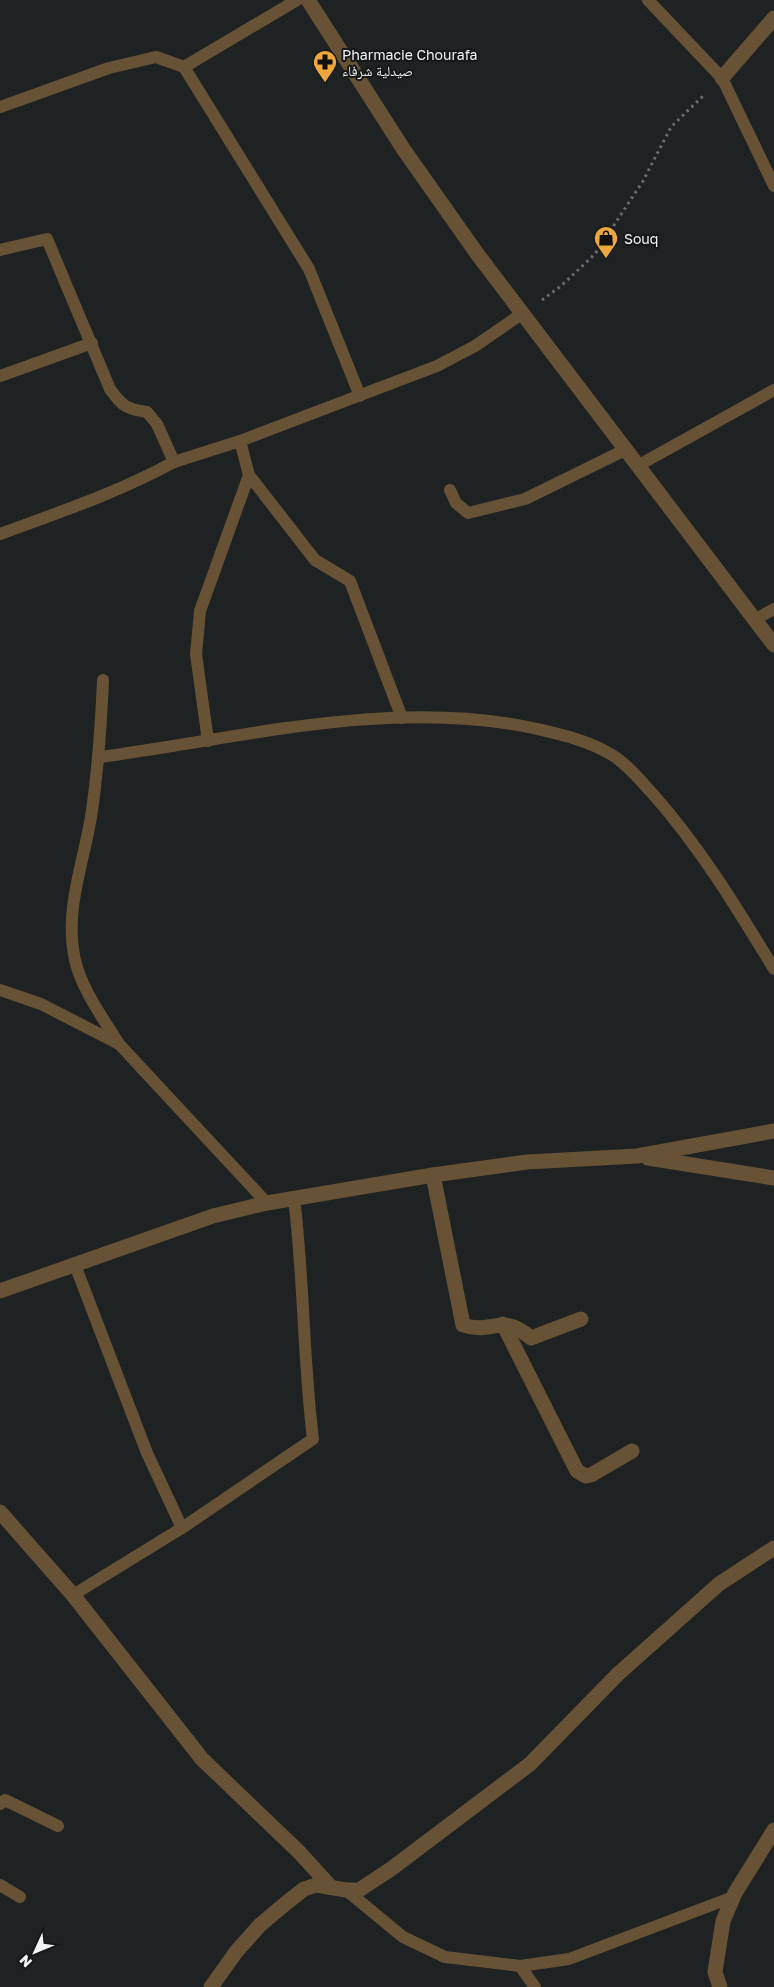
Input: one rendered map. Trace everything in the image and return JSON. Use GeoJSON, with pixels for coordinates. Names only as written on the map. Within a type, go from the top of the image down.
{"type":"FeatureCollection","features":[{"type":"Feature","properties":{"kind":"street"},"geometry":{"type":"LineString","coordinates":[[308,0],[404,150],[478,256],[627,449],[774,645]]}},
{"type":"Feature","properties":{"kind":"street"},"geometry":{"type":"LineString","coordinates":[[722,78],[774,18]]}},
{"type":"Feature","properties":{"kind":"street"},"geometry":{"type":"LineString","coordinates":[[0,1291],[213,1216],[268,1203],[433,1175],[527,1162],[637,1156],[774,1131]]}},
{"type":"Feature","properties":{"kind":"street"},"geometry":{"type":"LineString","coordinates":[[637,1156],[774,1178]]}},
{"type":"Feature","properties":{"kind":"street"},"geometry":{"type":"LineString","coordinates":[[433,1175],[463,1325],[473,1328],[503,1324],[517,1326],[531,1338],[581,1319]]}},
{"type":"Feature","properties":{"kind":"street"},"geometry":{"type":"LineString","coordinates":[[503,1324],[577,1471],[586,1476],[591,1475],[632,1451]]}},
{"type":"Feature","properties":{"kind":"street"},"geometry":{"type":"LineString","coordinates":[[0,1512],[73,1595],[202,1759],[299,1852],[330,1886]]}},
{"type":"Feature","properties":{"kind":"street"},"geometry":{"type":"LineString","coordinates":[[211,1987],[236,1952],[260,1925],[304,1890],[316,1885],[346,1890],[359,1890],[372,1883],[530,1764],[618,1674],[719,1584],[774,1548]]}},
{"type":"Feature","properties":{"kind":"street"},"geometry":{"type":"LineString","coordinates":[[720,1987],[715,1972],[723,1921],[733,1897],[774,1830]]}},
{"type":"Feature","properties":{"kind":"lane"},"geometry":{"type":"LineString","coordinates":[[184,66],[297,0]]}},
{"type":"Feature","properties":{"kind":"lane"},"geometry":{"type":"LineString","coordinates":[[648,0],[722,78],[774,186]]}},
{"type":"Feature","properties":{"kind":"lane"},"geometry":{"type":"LineString","coordinates":[[0,107],[109,68],[156,57],[184,66],[309,269],[360,396]]}},
{"type":"Feature","properties":{"kind":"lane"},"geometry":{"type":"LineString","coordinates":[[0,250],[47,238],[110,389],[120,404],[133,410],[147,412],[157,424],[174,462]]}},
{"type":"Feature","properties":{"kind":"lane"},"geometry":{"type":"LineString","coordinates":[[0,534],[82,506],[174,462],[240,441],[437,366],[467,350],[523,313]]}},
{"type":"Feature","properties":{"kind":"lane"},"geometry":{"type":"LineString","coordinates":[[0,376],[92,343]]}},
{"type":"Feature","properties":{"kind":"lane"},"geometry":{"type":"LineString","coordinates":[[639,465],[774,390]]}},
{"type":"Feature","properties":{"kind":"lane"},"geometry":{"type":"LineString","coordinates":[[240,441],[249,475],[315,560],[350,581],[402,718]]}},
{"type":"Feature","properties":{"kind":"lane"},"geometry":{"type":"LineString","coordinates":[[450,490],[456,504],[468,513],[525,499],[627,449]]}},
{"type":"Feature","properties":{"kind":"lane"},"geometry":{"type":"LineString","coordinates":[[208,742],[196,654],[200,611],[249,475]]}},
{"type":"Feature","properties":{"kind":"lane"},"geometry":{"type":"LineString","coordinates":[[756,619],[774,609]]}},
{"type":"Feature","properties":{"kind":"lane"},"geometry":{"type":"LineString","coordinates":[[103,680],[100,757],[90,820],[73,897],[71,930],[75,962],[89,994],[119,1044],[268,1203]]}},
{"type":"Feature","properties":{"kind":"lane"},"geometry":{"type":"LineString","coordinates":[[100,757],[361,719],[446,717],[514,724],[581,740],[612,755],[638,778],[662,805],[724,887],[774,969]]}},
{"type":"Feature","properties":{"kind":"lane"},"geometry":{"type":"LineString","coordinates":[[0,990],[41,1004],[119,1044]]}},
{"type":"Feature","properties":{"kind":"lane"},"geometry":{"type":"LineString","coordinates":[[73,1595],[182,1528],[313,1440],[307,1390],[302,1256],[294,1198]]}},
{"type":"Feature","properties":{"kind":"lane"},"geometry":{"type":"LineString","coordinates":[[74,1265],[147,1453],[182,1528]]}},
{"type":"Feature","properties":{"kind":"lane"},"geometry":{"type":"LineString","coordinates":[[0,1804],[4,1800],[33,1812],[58,1826]]}},
{"type":"Feature","properties":{"kind":"lane"},"geometry":{"type":"LineString","coordinates":[[0,1885],[20,1897]]}},
{"type":"Feature","properties":{"kind":"lane"},"geometry":{"type":"LineString","coordinates":[[346,1890],[403,1937],[445,1957],[520,1966],[569,1959],[733,1897]]}},
{"type":"Feature","properties":{"kind":"lane"},"geometry":{"type":"LineString","coordinates":[[520,1966],[535,1987]]}},
{"type":"Feature","properties":{"kind":"path"},"geometry":{"type":"LineString","coordinates":[[523,313],[561,286],[595,254],[643,181],[671,126],[722,78]]}},
{"type":"Feature","properties":{"kind":"place","name":"Pharmacie Chourafa صيدلية شرفاء"},"geometry":{"type":"Point","coordinates":[325,83]}},
{"type":"Feature","properties":{"kind":"place","name":"Souq"},"geometry":{"type":"Point","coordinates":[606,259]}}]}
